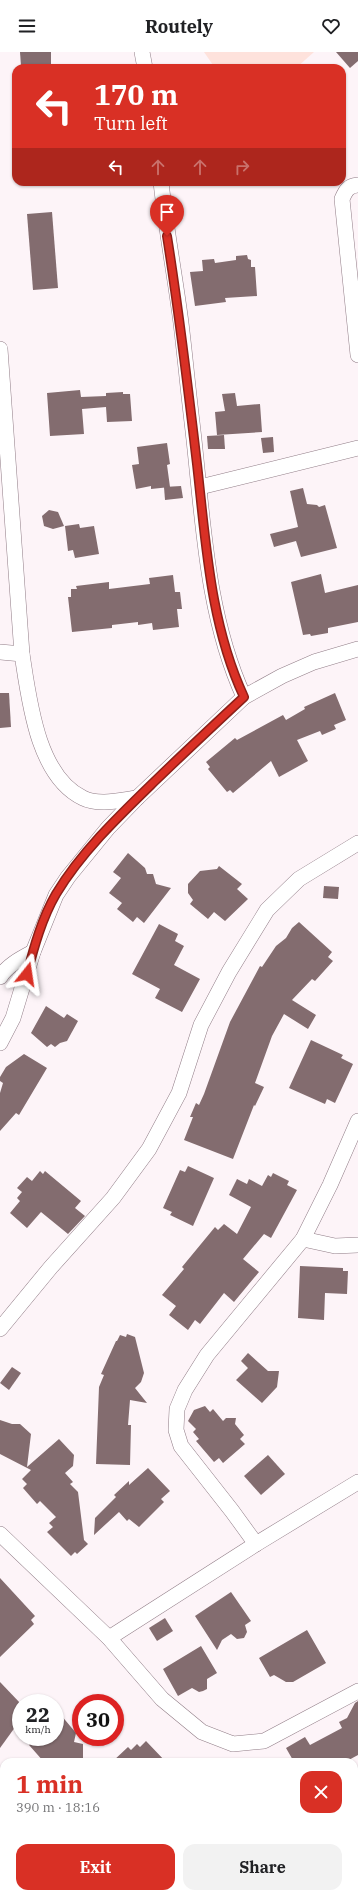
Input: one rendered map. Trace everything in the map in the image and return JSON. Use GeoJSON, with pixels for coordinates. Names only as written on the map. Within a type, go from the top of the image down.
{"type":"FeatureCollection","features":[{"type":"Feature","properties":{"kind":"street"},"geometry":{"type":"LineString","coordinates":[[142,52],[144,64]]}},
{"type":"Feature","properties":{"kind":"street"},"geometry":{"type":"LineString","coordinates":[[358,185],[352,185],[346,190],[342,199],[358,355]]}},
{"type":"Feature","properties":{"kind":"street"},"geometry":{"type":"LineString","coordinates":[[161,186],[167,236],[181,322],[208,566],[222,637],[233,672],[244,697]]}},
{"type":"Feature","properties":{"kind":"street"},"geometry":{"type":"LineString","coordinates":[[0,349],[22,654],[29,693],[40,739],[48,759],[63,784],[84,799],[106,802],[137,798]]}},
{"type":"Feature","properties":{"kind":"street"},"geometry":{"type":"LineString","coordinates":[[200,487],[358,448]]}},
{"type":"Feature","properties":{"kind":"street"},"geometry":{"type":"LineString","coordinates":[[0,1043],[12,1018],[47,913],[56,895],[68,877],[91,848],[137,798],[244,697],[282,676],[314,662],[358,649]]}},
{"type":"Feature","properties":{"kind":"street"},"geometry":{"type":"LineString","coordinates":[[0,652],[22,654]]}},
{"type":"Feature","properties":{"kind":"street"},"geometry":{"type":"LineString","coordinates":[[0,1329],[51,1267],[113,1198],[149,1149],[179,1093],[201,1025],[229,972],[267,910],[299,879],[358,843]]}},
{"type":"Feature","properties":{"kind":"street"},"geometry":{"type":"LineString","coordinates":[[0,977],[4,970],[15,961],[33,952]]}},
{"type":"Feature","properties":{"kind":"street"},"geometry":{"type":"LineString","coordinates":[[256,1544],[232,1510],[181,1446],[176,1430],[177,1409],[185,1390],[207,1354],[303,1239],[330,1185],[358,1121]]}},
{"type":"Feature","properties":{"kind":"street"},"geometry":{"type":"LineString","coordinates":[[303,1239],[335,1246],[358,1245]]}},
{"type":"Feature","properties":{"kind":"street"},"geometry":{"type":"LineString","coordinates":[[109,1638],[256,1544],[358,1482]]}},
{"type":"Feature","properties":{"kind":"street"},"geometry":{"type":"LineString","coordinates":[[0,1534],[109,1638],[162,1699],[202,1732],[233,1744],[264,1741],[358,1690]]}},
{"type":"Feature","properties":{"kind":"shaded area"},"geometry":{"type":"Polygon","coordinates":[[[204,52],[314,52],[300,64],[212,64],[204,52]]]}},
{"type":"Feature","properties":{"kind":"building"},"geometry":{"type":"Polygon","coordinates":[[[20,52],[51,52],[51,64],[21,64],[20,52]]]}},
{"type":"Feature","properties":{"kind":"building"},"geometry":{"type":"Polygon","coordinates":[[[336,52],[358,52],[358,61],[350,68],[336,52]]]}},
{"type":"Feature","properties":{"kind":"building"},"geometry":{"type":"Polygon","coordinates":[[[52,212],[58,288],[33,290],[27,214],[52,212]]]}},
{"type":"Feature","properties":{"kind":"building"},"geometry":{"type":"Polygon","coordinates":[[[247,255],[248,259],[251,260],[251,267],[255,267],[257,296],[225,298],[226,302],[195,306],[190,272],[203,271],[202,260],[214,259],[215,263],[236,260],[236,256],[247,255]]]}},
{"type":"Feature","properties":{"kind":"building"},"geometry":{"type":"Polygon","coordinates":[[[80,390],[81,397],[106,396],[106,393],[123,392],[123,394],[130,394],[132,421],[107,422],[106,407],[82,409],[84,434],[50,436],[47,393],[80,390]]]}},
{"type":"Feature","properties":{"kind":"building"},"geometry":{"type":"Polygon","coordinates":[[[235,393],[237,406],[260,404],[262,432],[217,435],[215,412],[225,411],[222,394],[235,393]]]}},
{"type":"Feature","properties":{"kind":"building"},"geometry":{"type":"Polygon","coordinates":[[[224,435],[225,449],[208,449],[207,436],[224,435]]]}},
{"type":"Feature","properties":{"kind":"building"},"geometry":{"type":"Polygon","coordinates":[[[273,437],[274,452],[263,453],[261,438],[273,437]]]}},
{"type":"Feature","properties":{"kind":"building"},"geometry":{"type":"Polygon","coordinates":[[[167,443],[170,464],[167,465],[170,487],[151,489],[151,486],[136,489],[132,465],[139,464],[137,447],[167,443]]]}},
{"type":"Feature","properties":{"kind":"building"},"geometry":{"type":"Polygon","coordinates":[[[181,486],[183,498],[165,500],[164,487],[181,486]]]}},
{"type":"Feature","properties":{"kind":"building"},"geometry":{"type":"Polygon","coordinates":[[[303,488],[307,504],[317,505],[319,507],[325,505],[337,548],[301,557],[296,541],[274,547],[270,534],[298,527],[290,491],[303,488]]]}},
{"type":"Feature","properties":{"kind":"building"},"geometry":{"type":"Polygon","coordinates":[[[49,510],[58,512],[64,526],[53,529],[44,526],[42,516],[49,510]]]}},
{"type":"Feature","properties":{"kind":"building"},"geometry":{"type":"Polygon","coordinates":[[[79,524],[80,528],[94,526],[99,554],[75,558],[73,550],[68,551],[65,526],[79,524]]]}},
{"type":"Feature","properties":{"kind":"building"},"geometry":{"type":"Polygon","coordinates":[[[321,574],[325,593],[358,585],[358,622],[328,628],[328,633],[311,636],[310,634],[303,635],[291,582],[321,574]]]}},
{"type":"Feature","properties":{"kind":"building"},"geometry":{"type":"Polygon","coordinates":[[[173,575],[175,592],[180,592],[182,609],[177,609],[179,627],[153,630],[152,623],[138,625],[138,622],[112,625],[112,628],[72,632],[68,597],[71,597],[71,589],[77,589],[76,586],[109,582],[109,589],[150,584],[149,578],[173,575]]]}},
{"type":"Feature","properties":{"kind":"building"},"geometry":{"type":"Polygon","coordinates":[[[0,693],[9,693],[11,727],[0,728],[0,693]]]}},
{"type":"Feature","properties":{"kind":"building"},"geometry":{"type":"Polygon","coordinates":[[[335,693],[346,720],[334,725],[336,729],[322,735],[320,731],[297,740],[308,761],[279,777],[271,761],[233,793],[230,790],[227,792],[208,769],[210,767],[206,762],[235,738],[237,740],[283,715],[286,720],[305,709],[304,707],[335,693]]]}},
{"type":"Feature","properties":{"kind":"building"},"geometry":{"type":"Polygon","coordinates":[[[128,853],[145,868],[147,874],[153,874],[156,884],[171,888],[144,923],[137,917],[133,922],[117,909],[122,903],[109,893],[121,878],[113,872],[128,853]]]}},
{"type":"Feature","properties":{"kind":"building"},"geometry":{"type":"Polygon","coordinates":[[[219,866],[242,884],[237,889],[248,899],[225,921],[214,912],[208,919],[190,904],[193,900],[188,893],[188,884],[200,871],[217,869],[219,866]]]}},
{"type":"Feature","properties":{"kind":"building"},"geometry":{"type":"Polygon","coordinates":[[[324,886],[339,887],[338,899],[323,898],[324,886]]]}},
{"type":"Feature","properties":{"kind":"building"},"geometry":{"type":"Polygon","coordinates":[[[299,922],[332,952],[328,957],[333,961],[315,981],[312,979],[292,1000],[316,1015],[308,1029],[284,1014],[272,1036],[255,1083],[264,1087],[255,1106],[254,1105],[233,1159],[184,1140],[193,1117],[190,1117],[196,1103],[199,1105],[204,1094],[230,1022],[260,966],[262,967],[276,946],[286,938],[292,928],[299,922]]]}},
{"type":"Feature","properties":{"kind":"building"},"geometry":{"type":"Polygon","coordinates":[[[159,924],[178,934],[175,941],[184,946],[174,965],[200,979],[182,1012],[155,998],[160,989],[132,974],[159,924]]]}},
{"type":"Feature","properties":{"kind":"building"},"geometry":{"type":"Polygon","coordinates":[[[46,1006],[64,1018],[67,1014],[78,1021],[67,1041],[60,1043],[55,1047],[51,1044],[47,1047],[31,1033],[46,1006]]]}},
{"type":"Feature","properties":{"kind":"building"},"geometry":{"type":"Polygon","coordinates":[[[311,1040],[343,1055],[341,1058],[353,1064],[335,1103],[327,1099],[325,1104],[289,1088],[311,1040]]]}},
{"type":"Feature","properties":{"kind":"building"},"geometry":{"type":"Polygon","coordinates":[[[24,1054],[47,1068],[19,1115],[16,1113],[0,1131],[0,1093],[3,1083],[0,1081],[0,1077],[6,1067],[24,1054]]]}},
{"type":"Feature","properties":{"kind":"building"},"geometry":{"type":"Polygon","coordinates":[[[188,1166],[214,1178],[193,1226],[170,1215],[172,1212],[163,1208],[180,1170],[185,1172],[188,1166]]]}},
{"type":"Feature","properties":{"kind":"building"},"geometry":{"type":"Polygon","coordinates":[[[40,1171],[43,1174],[45,1171],[81,1201],[75,1208],[85,1216],[68,1234],[41,1212],[27,1228],[10,1213],[20,1201],[17,1198],[22,1192],[17,1188],[27,1177],[32,1181],[40,1171]]]}},
{"type":"Feature","properties":{"kind":"building"},"geometry":{"type":"Polygon","coordinates":[[[273,1173],[289,1181],[287,1185],[297,1190],[271,1238],[264,1234],[243,1259],[259,1272],[234,1302],[224,1293],[200,1324],[195,1320],[188,1330],[169,1315],[176,1306],[162,1295],[184,1269],[182,1267],[215,1227],[218,1230],[224,1224],[237,1234],[251,1207],[229,1195],[237,1179],[247,1184],[249,1179],[262,1186],[268,1175],[271,1177],[273,1173]]]}},
{"type":"Feature","properties":{"kind":"building"},"geometry":{"type":"Polygon","coordinates":[[[300,1266],[343,1268],[343,1271],[348,1271],[347,1294],[325,1293],[324,1320],[298,1318],[300,1266]]]}},
{"type":"Feature","properties":{"kind":"building"},"geometry":{"type":"Polygon","coordinates":[[[127,1334],[135,1337],[144,1373],[141,1382],[135,1388],[147,1403],[130,1400],[128,1425],[131,1425],[130,1465],[96,1464],[99,1387],[104,1375],[101,1374],[116,1341],[120,1335],[126,1337],[127,1334]]]}},
{"type":"Feature","properties":{"kind":"building"},"geometry":{"type":"Polygon","coordinates":[[[248,1353],[268,1371],[279,1371],[277,1387],[262,1403],[236,1380],[248,1368],[241,1361],[248,1353]]]}},
{"type":"Feature","properties":{"kind":"building"},"geometry":{"type":"Polygon","coordinates":[[[12,1367],[21,1373],[9,1390],[0,1383],[12,1367]]]}},
{"type":"Feature","properties":{"kind":"building"},"geometry":{"type":"Polygon","coordinates":[[[205,1406],[210,1412],[213,1409],[223,1421],[226,1418],[236,1418],[235,1424],[244,1435],[240,1439],[245,1444],[223,1463],[219,1458],[214,1462],[196,1441],[199,1439],[193,1432],[196,1429],[188,1421],[194,1410],[205,1406]]]}},
{"type":"Feature","properties":{"kind":"building"},"geometry":{"type":"Polygon","coordinates":[[[0,1420],[12,1424],[20,1424],[31,1434],[27,1467],[59,1439],[74,1455],[73,1466],[65,1473],[73,1482],[70,1484],[78,1492],[84,1540],[88,1544],[77,1554],[75,1552],[71,1556],[47,1532],[53,1527],[49,1523],[56,1517],[40,1501],[37,1504],[23,1488],[27,1484],[22,1479],[31,1470],[0,1454],[0,1420]]]}},
{"type":"Feature","properties":{"kind":"building"},"geometry":{"type":"Polygon","coordinates":[[[268,1455],[285,1474],[261,1495],[244,1476],[268,1455]]]}},
{"type":"Feature","properties":{"kind":"building"},"geometry":{"type":"Polygon","coordinates":[[[148,1468],[170,1491],[161,1499],[164,1502],[139,1527],[129,1519],[127,1521],[119,1512],[94,1535],[95,1518],[116,1497],[114,1495],[129,1481],[129,1485],[148,1468]]]}},
{"type":"Feature","properties":{"kind":"building"},"geometry":{"type":"Polygon","coordinates":[[[0,1578],[35,1616],[31,1620],[34,1624],[0,1657],[0,1578]]]}},
{"type":"Feature","properties":{"kind":"building"},"geometry":{"type":"Polygon","coordinates":[[[231,1592],[251,1621],[245,1625],[247,1632],[244,1638],[237,1639],[231,1634],[222,1640],[217,1650],[195,1616],[231,1592]]]}},
{"type":"Feature","properties":{"kind":"building"},"geometry":{"type":"Polygon","coordinates":[[[165,1618],[173,1631],[157,1641],[149,1628],[165,1618]]]}},
{"type":"Feature","properties":{"kind":"building"},"geometry":{"type":"Polygon","coordinates":[[[307,1630],[326,1663],[293,1682],[286,1682],[274,1675],[270,1677],[259,1658],[307,1630]]]}},
{"type":"Feature","properties":{"kind":"building"},"geometry":{"type":"Polygon","coordinates":[[[201,1646],[217,1673],[207,1679],[207,1689],[199,1692],[192,1688],[178,1696],[163,1669],[201,1646]]]}},
{"type":"Feature","properties":{"kind":"building"},"geometry":{"type":"Polygon","coordinates":[[[0,1682],[12,1695],[12,1731],[0,1748],[0,1682]]]}},
{"type":"Feature","properties":{"kind":"building"},"geometry":{"type":"Polygon","coordinates":[[[358,1701],[358,1755],[352,1758],[292,1758],[286,1748],[305,1737],[310,1745],[342,1728],[339,1722],[347,1718],[355,1703],[358,1701]]]}},
{"type":"Feature","properties":{"kind":"building"},"geometry":{"type":"Polygon","coordinates":[[[64,1719],[72,1728],[72,1746],[83,1746],[83,1758],[40,1758],[30,1746],[64,1746],[64,1719]]]}},
{"type":"Feature","properties":{"kind":"building"},"geometry":{"type":"Polygon","coordinates":[[[146,1741],[162,1758],[116,1758],[128,1747],[131,1750],[137,1744],[140,1747],[146,1741]]]}},
{"type":"Feature","properties":{"kind":"route"},"geometry":{"type":"LineString","coordinates":[[27,974],[47,913],[56,895],[75,867],[108,828],[137,798],[244,697],[233,672],[222,637],[208,566],[181,322],[167,236]]}}]}
